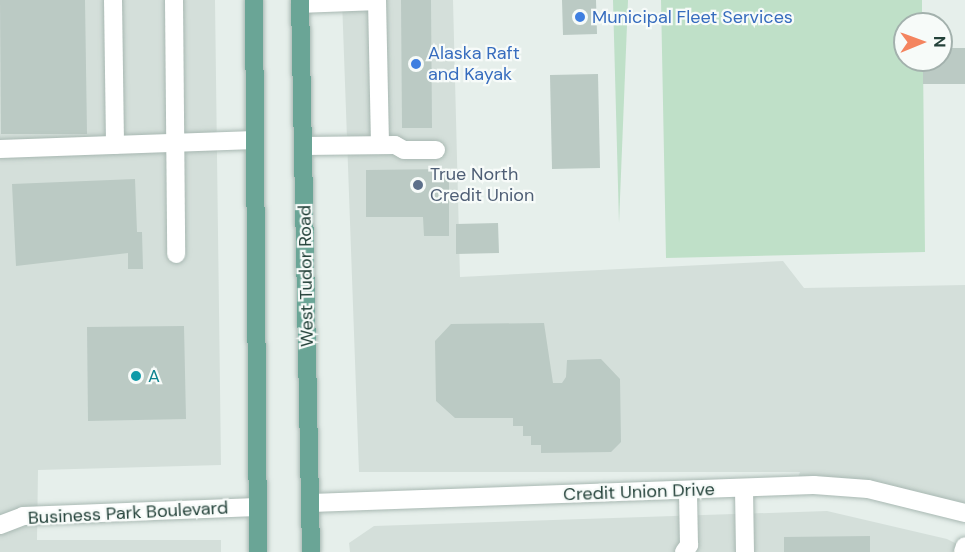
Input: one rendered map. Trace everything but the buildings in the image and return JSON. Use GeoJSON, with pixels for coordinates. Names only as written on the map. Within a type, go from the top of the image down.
{"type":"FeatureCollection","features":[{"type":"Feature","properties":{"kind":"main road"},"geometry":{"type":"LineString","coordinates":[[254,0],[258,552]]}},
{"type":"Feature","properties":{"kind":"main road","name":"West Tudor Road"},"geometry":{"type":"LineString","coordinates":[[300,2],[312,552]]}},
{"type":"Feature","properties":{"kind":"street"},"geometry":{"type":"LineString","coordinates":[[113,0],[115,145]]}},
{"type":"Feature","properties":{"kind":"street"},"geometry":{"type":"LineString","coordinates":[[174,0],[176,254]]}},
{"type":"Feature","properties":{"kind":"street"},"geometry":{"type":"LineString","coordinates":[[300,2],[377,1],[380,145]]}},
{"type":"Feature","properties":{"kind":"street"},"geometry":{"type":"LineString","coordinates":[[0,149],[255,140]]}},
{"type":"Feature","properties":{"kind":"street"},"geometry":{"type":"LineString","coordinates":[[303,146],[380,145],[436,150]]}},
{"type":"Feature","properties":{"kind":"street","name":"Credit Union Drive"},"geometry":{"type":"LineString","coordinates":[[310,503],[814,485],[868,489],[965,513]]}},
{"type":"Feature","properties":{"kind":"street"},"geometry":{"type":"LineString","coordinates":[[744,489],[745,552]]}},
{"type":"Feature","properties":{"kind":"street"},"geometry":{"type":"LineString","coordinates":[[684,552],[688,545],[688,490]]}},
{"type":"Feature","properties":{"kind":"street","name":"Business Park Boulevard"},"geometry":{"type":"LineString","coordinates":[[0,525],[24,516],[257,507]]}},
{"type":"Feature","properties":{"kind":"street"},"geometry":{"type":"LineString","coordinates":[[963,552],[965,546]]}},
{"type":"Feature","properties":{"kind":"shaded area"},"geometry":{"type":"Polygon","coordinates":[[[0,0],[215,0],[221,465],[38,470],[37,540],[221,540],[221,552],[0,552],[0,0]]]}},
{"type":"Feature","properties":{"kind":"shaded area"},"geometry":{"type":"Polygon","coordinates":[[[342,0],[453,0],[460,277],[783,261],[804,288],[965,285],[965,516],[937,503],[794,487],[800,472],[359,472],[342,0]]]}},
{"type":"Feature","properties":{"kind":"shaded area"},"geometry":{"type":"Polygon","coordinates":[[[827,511],[947,539],[965,548],[965,552],[350,552],[349,543],[374,526],[827,511]]]}},
{"type":"Feature","properties":{"kind":"green space"},"geometry":{"type":"Polygon","coordinates":[[[613,0],[628,0],[619,223],[613,0]]]}},
{"type":"Feature","properties":{"kind":"green space"},"geometry":{"type":"Polygon","coordinates":[[[661,0],[922,0],[922,12],[893,12],[893,72],[923,72],[925,252],[666,258],[661,0]]]}},
{"type":"Feature","properties":{"kind":"place","name":"Municipal Fleet Services"},"geometry":{"type":"Point","coordinates":[580,17]}},
{"type":"Feature","properties":{"kind":"place","name":"Alaska Raft and Kayak"},"geometry":{"type":"Point","coordinates":[416,64]}},
{"type":"Feature","properties":{"kind":"place","name":"True North Credit Union"},"geometry":{"type":"Point","coordinates":[418,185]}},
{"type":"Feature","properties":{"kind":"place","name":"A"},"geometry":{"type":"Point","coordinates":[136,376]}}]}
